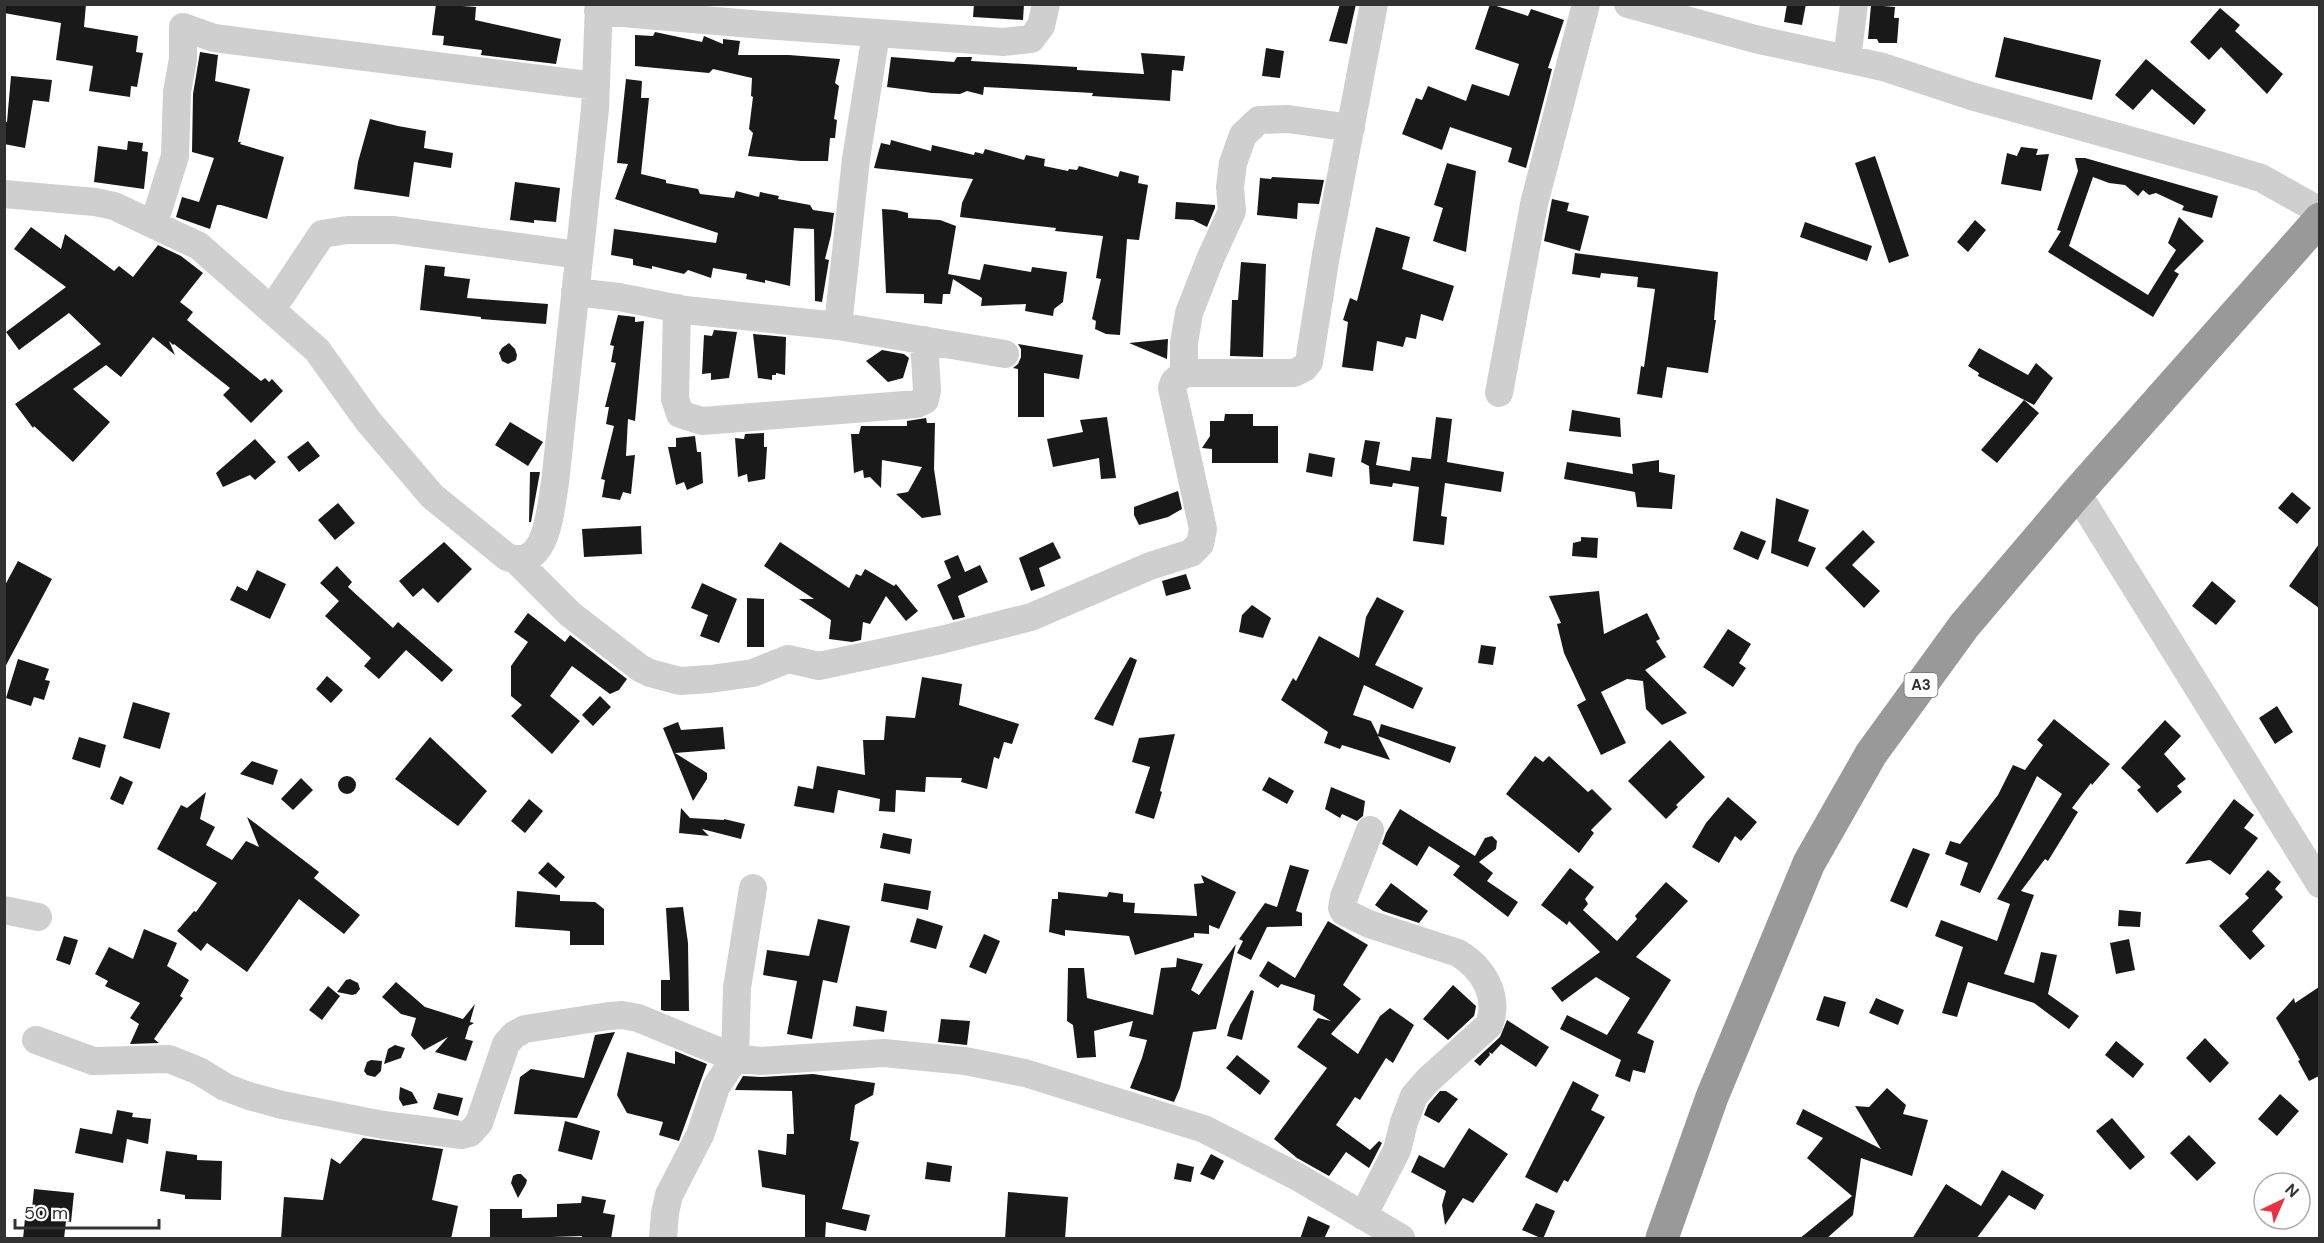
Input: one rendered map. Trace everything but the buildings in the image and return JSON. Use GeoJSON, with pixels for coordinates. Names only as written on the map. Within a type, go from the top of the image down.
{"type":"FeatureCollection","features":[{"type":"Feature","properties":{"kind":"highway","name":"A3"},"geometry":{"type":"LineString","coordinates":[[1662,1239],[1712,1097],[1809,863],[1871,754],[1964,626],[2077,493],[2319,219]]}},
{"type":"Feature","properties":{"kind":"street"},"geometry":{"type":"LineString","coordinates":[[528,563],[542,544],[555,483],[596,86],[598,8],[876,34],[1003,42],[1031,39],[1041,26],[1046,4]]}},
{"type":"Feature","properties":{"kind":"street"},"geometry":{"type":"LineString","coordinates":[[4,194],[95,202],[114,206],[199,246],[317,350],[368,421],[432,496],[507,557],[528,563],[570,614],[640,668],[657,676],[680,681],[753,673],[788,659],[819,666],[941,640],[1031,617],[1150,566],[1191,553],[1200,544],[1203,529],[1172,388],[1174,382],[1184,373],[1294,373],[1304,368],[1309,362],[1326,255],[1374,4]]}},
{"type":"Feature","properties":{"kind":"street"},"geometry":{"type":"LineString","coordinates":[[1499,393],[1534,204],[1586,4]]}},
{"type":"Feature","properties":{"kind":"street"},"geometry":{"type":"LineString","coordinates":[[1628,4],[1755,39],[1883,67],[1971,96],[2261,178],[2319,211]]}},
{"type":"Feature","properties":{"kind":"street"},"geometry":{"type":"LineString","coordinates":[[1847,59],[1854,4]]}},
{"type":"Feature","properties":{"kind":"street"},"geometry":{"type":"LineString","coordinates":[[185,16],[214,38],[596,86]]}},
{"type":"Feature","properties":{"kind":"street"},"geometry":{"type":"LineString","coordinates":[[154,224],[175,156],[177,92],[183,59],[185,16]]}},
{"type":"Feature","properties":{"kind":"street"},"geometry":{"type":"LineString","coordinates":[[838,326],[856,159],[876,34]]}},
{"type":"Feature","properties":{"kind":"street"},"geometry":{"type":"LineString","coordinates":[[1184,373],[1184,343],[1189,313],[1232,210],[1230,187],[1233,163],[1243,135],[1259,120],[1288,119],[1351,128]]}},
{"type":"Feature","properties":{"kind":"street"},"geometry":{"type":"LineString","coordinates":[[272,309],[322,234],[347,230],[394,230],[579,255]]}},
{"type":"Feature","properties":{"kind":"street"},"geometry":{"type":"LineString","coordinates":[[575,292],[619,297],[677,308],[838,326],[1005,354]]}},
{"type":"Feature","properties":{"kind":"street"},"geometry":{"type":"LineString","coordinates":[[677,308],[675,399],[680,414],[702,421],[917,404],[925,400],[927,390],[924,340]]}},
{"type":"Feature","properties":{"kind":"street"},"geometry":{"type":"LineString","coordinates":[[2077,493],[2319,884]]}},
{"type":"Feature","properties":{"kind":"street"},"geometry":{"type":"LineString","coordinates":[[1363,1216],[1397,1150],[1414,1096],[1428,1080],[1489,1025],[1494,1013],[1486,980],[1471,961],[1458,953],[1370,924],[1344,912],[1341,908],[1370,830]]}},
{"type":"Feature","properties":{"kind":"street"},"geometry":{"type":"LineString","coordinates":[[663,1239],[669,1195],[700,1135],[716,1087],[735,1059],[736,988],[753,888]]}},
{"type":"Feature","properties":{"kind":"street"},"geometry":{"type":"LineString","coordinates":[[4,910],[38,917]]}},
{"type":"Feature","properties":{"kind":"street"},"geometry":{"type":"LineString","coordinates":[[36,1040],[93,1061],[169,1059],[199,1071],[225,1087],[260,1099],[383,1125],[462,1135],[470,1133],[479,1123],[506,1044],[514,1035],[525,1029],[622,1015],[639,1018],[735,1059],[760,1061],[885,1053],[965,1061],[1025,1073],[1204,1129],[1298,1177],[1401,1239]]}}]}
